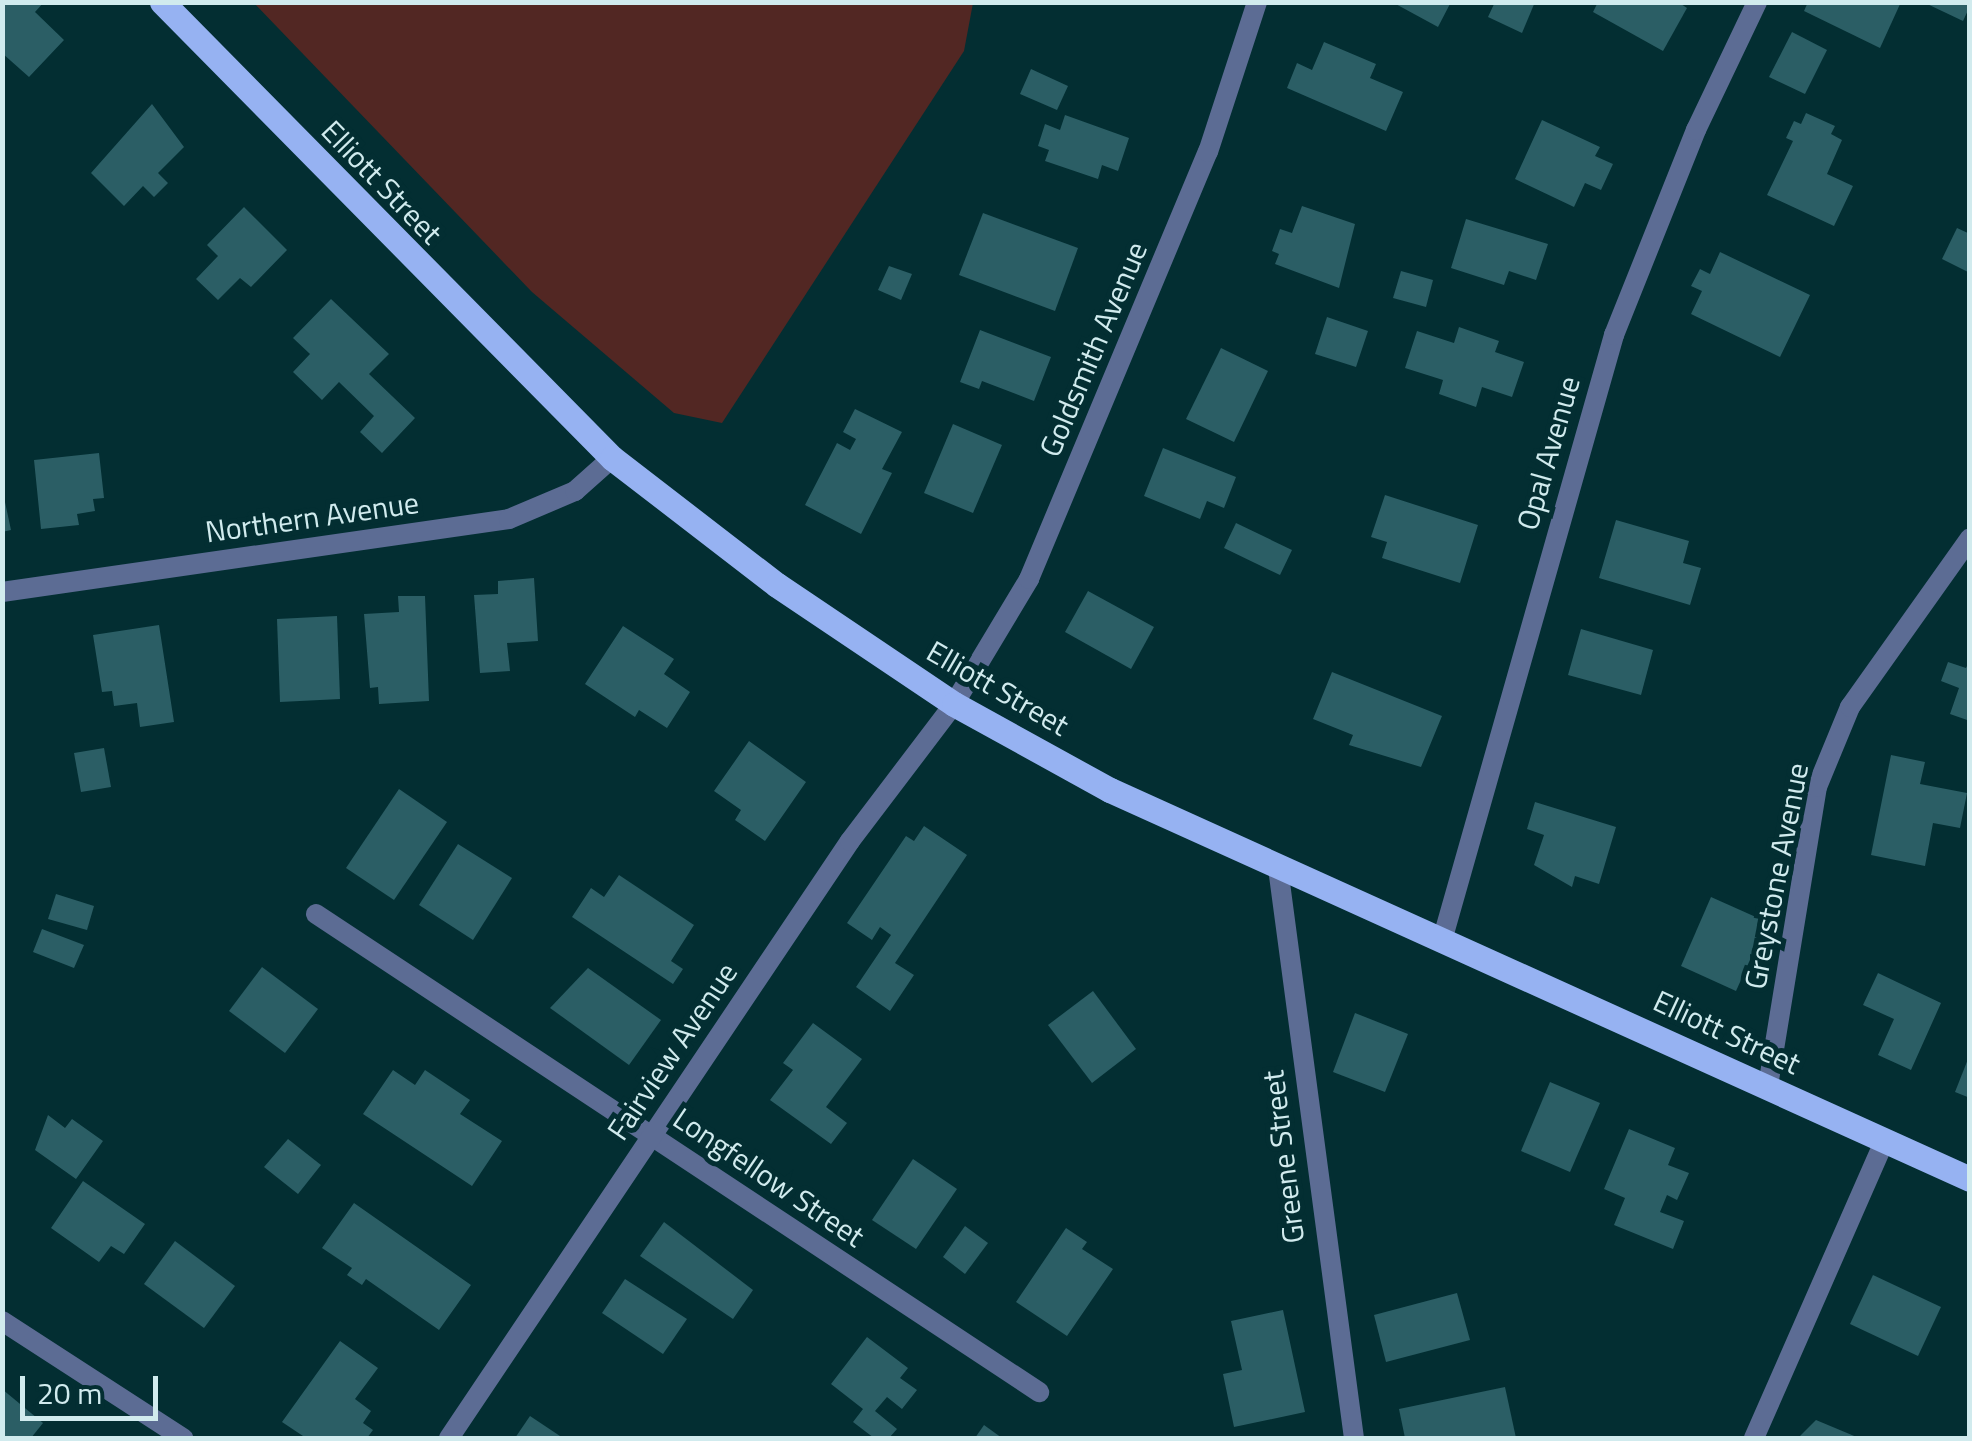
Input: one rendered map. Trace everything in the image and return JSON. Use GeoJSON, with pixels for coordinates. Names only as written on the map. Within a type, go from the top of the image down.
{"type":"FeatureCollection","features":[{"type":"Feature","properties":{"kind":"main road","name":"Elliott Street"},"geometry":{"type":"LineString","coordinates":[[162,2],[612,458],[777,584],[954,704],[1110,790],[1278,868],[1443,937],[1970,1179]]}},
{"type":"Feature","properties":{"kind":"street","name":"Goldsmith Avenue"},"geometry":{"type":"LineString","coordinates":[[954,704],[1029,579],[1208,152],[1257,2]]}},
{"type":"Feature","properties":{"kind":"street","name":"Opal Avenue"},"geometry":{"type":"LineString","coordinates":[[1443,937],[1614,335],[1696,130],[1756,2]]}},
{"type":"Feature","properties":{"kind":"street","name":"Northern Avenue"},"geometry":{"type":"LineString","coordinates":[[2,592],[509,519],[575,491],[612,458]]}},
{"type":"Feature","properties":{"kind":"street","name":"Greystone Avenue"},"geometry":{"type":"LineString","coordinates":[[1768,1086],[1818,786],[1850,707],[1970,538]]}},
{"type":"Feature","properties":{"kind":"street","name":"Fairview Avenue"},"geometry":{"type":"LineString","coordinates":[[449,1438],[850,841],[954,704]]}},
{"type":"Feature","properties":{"kind":"street","name":"Greene Street"},"geometry":{"type":"LineString","coordinates":[[1278,868],[1354,1438]]}},
{"type":"Feature","properties":{"kind":"street","name":"Longfellow Street"},"geometry":{"type":"LineString","coordinates":[[316,914],[1039,1392]]}},
{"type":"Feature","properties":{"kind":"street"},"geometry":{"type":"LineString","coordinates":[[1754,1438],[1884,1140]]}},
{"type":"Feature","properties":{"kind":"street"},"geometry":{"type":"LineString","coordinates":[[2,1321],[183,1438]]}},
{"type":"Feature","properties":{"kind":"shaded area"},"geometry":{"type":"Polygon","coordinates":[[[254,3],[973,3],[964,51],[722,423],[674,413],[532,292],[254,3]]]}},
{"type":"Feature","properties":{"kind":"building"},"geometry":{"type":"Polygon","coordinates":[[[2,2],[44,2],[35,12],[64,40],[29,77],[2,53],[2,2]]]}},
{"type":"Feature","properties":{"kind":"building"},"geometry":{"type":"Polygon","coordinates":[[[1392,2],[1451,2],[1438,27],[1392,2]]]}},
{"type":"Feature","properties":{"kind":"building"},"geometry":{"type":"Polygon","coordinates":[[[1495,2],[1535,2],[1522,33],[1488,17],[1495,2]]]}},
{"type":"Feature","properties":{"kind":"building"},"geometry":{"type":"Polygon","coordinates":[[[1598,2],[1678,2],[1687,8],[1663,51],[1593,12],[1598,2]]]}},
{"type":"Feature","properties":{"kind":"building"},"geometry":{"type":"Polygon","coordinates":[[[1808,2],[1901,2],[1880,48],[1804,11],[1808,2]]]}},
{"type":"Feature","properties":{"kind":"building"},"geometry":{"type":"Polygon","coordinates":[[[1923,2],[1970,2],[1970,6],[1963,21],[1923,2]]]}},
{"type":"Feature","properties":{"kind":"building"},"geometry":{"type":"Polygon","coordinates":[[[1792,32],[1827,50],[1805,94],[1769,77],[1792,32]]]}},
{"type":"Feature","properties":{"kind":"building"},"geometry":{"type":"Polygon","coordinates":[[[1324,42],[1376,64],[1370,78],[1403,92],[1386,131],[1287,88],[1297,63],[1312,70],[1324,42]]]}},
{"type":"Feature","properties":{"kind":"building"},"geometry":{"type":"Polygon","coordinates":[[[1031,69],[1068,86],[1057,110],[1020,94],[1031,69]]]}},
{"type":"Feature","properties":{"kind":"building"},"geometry":{"type":"Polygon","coordinates":[[[152,104],[184,147],[158,173],[168,183],[154,197],[143,186],[124,206],[91,173],[152,104]]]}},
{"type":"Feature","properties":{"kind":"building"},"geometry":{"type":"Polygon","coordinates":[[[1806,113],[1835,126],[1831,134],[1842,140],[1827,174],[1853,186],[1834,226],[1767,195],[1793,141],[1786,138],[1794,121],[1801,124],[1806,113]]]}},
{"type":"Feature","properties":{"kind":"building"},"geometry":{"type":"Polygon","coordinates":[[[1065,115],[1129,138],[1118,171],[1102,165],[1098,179],[1045,161],[1049,150],[1038,146],[1045,124],[1060,130],[1065,115]]]}},
{"type":"Feature","properties":{"kind":"building"},"geometry":{"type":"Polygon","coordinates":[[[1542,120],[1600,147],[1595,156],[1613,164],[1601,190],[1585,183],[1574,207],[1515,179],[1542,120]]]}},
{"type":"Feature","properties":{"kind":"building"},"geometry":{"type":"Polygon","coordinates":[[[1302,206],[1355,224],[1339,288],[1275,264],[1279,254],[1272,251],[1280,229],[1292,233],[1302,206]]]}},
{"type":"Feature","properties":{"kind":"building"},"geometry":{"type":"Polygon","coordinates":[[[244,207],[287,250],[251,287],[240,278],[218,300],[196,279],[218,256],[207,245],[244,207]]]}},
{"type":"Feature","properties":{"kind":"building"},"geometry":{"type":"Polygon","coordinates":[[[983,213],[1078,248],[1055,311],[959,275],[983,213]]]}},
{"type":"Feature","properties":{"kind":"building"},"geometry":{"type":"Polygon","coordinates":[[[1466,219],[1548,244],[1536,280],[1509,271],[1504,285],[1451,268],[1466,219]]]}},
{"type":"Feature","properties":{"kind":"building"},"geometry":{"type":"Polygon","coordinates":[[[1957,228],[1970,234],[1970,273],[1942,259],[1957,228]]]}},
{"type":"Feature","properties":{"kind":"building"},"geometry":{"type":"Polygon","coordinates":[[[1720,252],[1810,295],[1780,357],[1691,314],[1702,291],[1691,286],[1700,269],[1710,274],[1720,252]]]}},
{"type":"Feature","properties":{"kind":"building"},"geometry":{"type":"Polygon","coordinates":[[[889,266],[912,274],[901,300],[878,290],[889,266]]]}},
{"type":"Feature","properties":{"kind":"building"},"geometry":{"type":"Polygon","coordinates":[[[1401,271],[1433,280],[1426,307],[1393,298],[1401,271]]]}},
{"type":"Feature","properties":{"kind":"building"},"geometry":{"type":"Polygon","coordinates":[[[331,299],[389,354],[369,374],[415,418],[382,453],[360,432],[374,416],[339,382],[322,400],[293,372],[310,354],[293,338],[331,299]]]}},
{"type":"Feature","properties":{"kind":"building"},"geometry":{"type":"Polygon","coordinates":[[[1327,317],[1368,331],[1356,367],[1315,354],[1327,317]]]}},
{"type":"Feature","properties":{"kind":"building"},"geometry":{"type":"Polygon","coordinates":[[[1459,327],[1499,341],[1495,352],[1524,362],[1512,397],[1482,387],[1476,407],[1439,394],[1443,380],[1405,368],[1417,331],[1454,343],[1459,327]]]}},
{"type":"Feature","properties":{"kind":"building"},"geometry":{"type":"Polygon","coordinates":[[[980,330],[1051,357],[1034,401],[982,381],[979,389],[960,382],[980,330]]]}},
{"type":"Feature","properties":{"kind":"building"},"geometry":{"type":"Polygon","coordinates":[[[1221,348],[1268,371],[1234,442],[1186,419],[1221,348]]]}},
{"type":"Feature","properties":{"kind":"building"},"geometry":{"type":"Polygon","coordinates":[[[855,409],[902,432],[882,469],[892,473],[861,534],[805,505],[837,443],[850,450],[856,439],[843,432],[855,409]]]}},
{"type":"Feature","properties":{"kind":"building"},"geometry":{"type":"Polygon","coordinates":[[[953,424],[1002,445],[973,513],[924,493],[953,424]]]}},
{"type":"Feature","properties":{"kind":"building"},"geometry":{"type":"Polygon","coordinates":[[[1163,448],[1236,477],[1224,508],[1207,501],[1200,519],[1144,496],[1163,448]]]}},
{"type":"Feature","properties":{"kind":"building"},"geometry":{"type":"Polygon","coordinates":[[[99,453],[104,498],[93,499],[95,511],[77,514],[79,525],[41,529],[34,460],[99,453]]]}},
{"type":"Feature","properties":{"kind":"building"},"geometry":{"type":"Polygon","coordinates":[[[2,488],[11,530],[2,532],[2,488]]]}},
{"type":"Feature","properties":{"kind":"building"},"geometry":{"type":"Polygon","coordinates":[[[1385,495],[1478,525],[1460,583],[1382,558],[1387,542],[1371,537],[1385,495]]]}},
{"type":"Feature","properties":{"kind":"building"},"geometry":{"type":"Polygon","coordinates":[[[1616,520],[1689,541],[1683,563],[1701,568],[1690,605],[1599,578],[1616,520]]]}},
{"type":"Feature","properties":{"kind":"building"},"geometry":{"type":"Polygon","coordinates":[[[1236,523],[1292,550],[1280,575],[1224,548],[1236,523]]]}},
{"type":"Feature","properties":{"kind":"building"},"geometry":{"type":"Polygon","coordinates":[[[534,578],[538,641],[507,643],[510,671],[480,673],[474,595],[498,594],[498,581],[534,578]]]}},
{"type":"Feature","properties":{"kind":"building"},"geometry":{"type":"Polygon","coordinates":[[[1088,591],[1154,627],[1131,669],[1065,632],[1088,591]]]}},
{"type":"Feature","properties":{"kind":"building"},"geometry":{"type":"Polygon","coordinates":[[[398,596],[425,596],[429,701],[379,704],[378,687],[370,688],[364,614],[399,612],[398,596]]]}},
{"type":"Feature","properties":{"kind":"building"},"geometry":{"type":"Polygon","coordinates":[[[337,616],[340,699],[280,702],[277,619],[337,616]]]}},
{"type":"Feature","properties":{"kind":"building"},"geometry":{"type":"Polygon","coordinates":[[[159,625],[174,722],[140,727],[137,703],[114,706],[112,691],[102,692],[93,635],[159,625]]]}},
{"type":"Feature","properties":{"kind":"building"},"geometry":{"type":"Polygon","coordinates":[[[623,626],[674,659],[664,674],[690,692],[667,728],[639,710],[635,717],[585,684],[623,626]]]}},
{"type":"Feature","properties":{"kind":"building"},"geometry":{"type":"Polygon","coordinates":[[[1581,629],[1653,650],[1641,695],[1568,675],[1581,629]]]}},
{"type":"Feature","properties":{"kind":"building"},"geometry":{"type":"Polygon","coordinates":[[[1970,660],[1970,721],[1950,714],[1959,688],[1941,681],[1948,662],[1966,668],[1970,660]]]}},
{"type":"Feature","properties":{"kind":"building"},"geometry":{"type":"Polygon","coordinates":[[[1332,672],[1442,716],[1421,767],[1349,745],[1353,735],[1313,719],[1332,672]]]}},
{"type":"Feature","properties":{"kind":"building"},"geometry":{"type":"Polygon","coordinates":[[[749,741],[806,782],[765,841],[735,820],[741,810],[714,791],[749,741]]]}},
{"type":"Feature","properties":{"kind":"building"},"geometry":{"type":"Polygon","coordinates":[[[104,748],[111,787],[81,792],[74,753],[104,748]]]}},
{"type":"Feature","properties":{"kind":"building"},"geometry":{"type":"Polygon","coordinates":[[[1891,755],[1925,762],[1920,784],[1967,793],[1960,828],[1933,823],[1925,866],[1871,855],[1891,755]]]}},
{"type":"Feature","properties":{"kind":"building"},"geometry":{"type":"Polygon","coordinates":[[[399,789],[447,822],[394,900],[346,868],[399,789]]]}},
{"type":"Feature","properties":{"kind":"building"},"geometry":{"type":"Polygon","coordinates":[[[1535,802],[1616,827],[1599,884],[1575,876],[1572,887],[1534,865],[1544,835],[1527,829],[1535,802]]]}},
{"type":"Feature","properties":{"kind":"building"},"geometry":{"type":"Polygon","coordinates":[[[924,826],[967,855],[895,963],[914,975],[890,1011],[856,987],[891,935],[880,927],[872,940],[847,923],[906,836],[914,841],[924,826]]]}},
{"type":"Feature","properties":{"kind":"building"},"geometry":{"type":"Polygon","coordinates":[[[458,844],[512,878],[473,940],[419,905],[458,844]]]}},
{"type":"Feature","properties":{"kind":"building"},"geometry":{"type":"Polygon","coordinates":[[[619,875],[694,925],[671,961],[683,969],[673,984],[572,917],[591,888],[604,897],[619,875]]]}},
{"type":"Feature","properties":{"kind":"building"},"geometry":{"type":"Polygon","coordinates":[[[56,894],[94,906],[87,930],[48,919],[56,894]]]}},
{"type":"Feature","properties":{"kind":"building"},"geometry":{"type":"Polygon","coordinates":[[[1711,897],[1767,922],[1736,991],[1681,966],[1711,897]]]}},
{"type":"Feature","properties":{"kind":"building"},"geometry":{"type":"Polygon","coordinates":[[[42,929],[84,945],[74,968],[33,952],[42,929]]]}},
{"type":"Feature","properties":{"kind":"building"},"geometry":{"type":"Polygon","coordinates":[[[262,967],[318,1009],[285,1053],[229,1011],[262,967]]]}},
{"type":"Feature","properties":{"kind":"building"},"geometry":{"type":"Polygon","coordinates":[[[588,968],[661,1020],[629,1065],[550,1008],[588,968]]]}},
{"type":"Feature","properties":{"kind":"building"},"geometry":{"type":"Polygon","coordinates":[[[1878,973],[1941,1003],[1911,1070],[1878,1055],[1894,1019],[1863,1005],[1878,973]]]}},
{"type":"Feature","properties":{"kind":"building"},"geometry":{"type":"Polygon","coordinates":[[[1093,991],[1136,1049],[1092,1083],[1048,1025],[1093,991]]]}},
{"type":"Feature","properties":{"kind":"building"},"geometry":{"type":"Polygon","coordinates":[[[1355,1013],[1408,1034],[1385,1092],[1333,1072],[1355,1013]]]}},
{"type":"Feature","properties":{"kind":"building"},"geometry":{"type":"Polygon","coordinates":[[[813,1023],[862,1059],[826,1107],[847,1123],[831,1144],[770,1100],[793,1070],[783,1063],[813,1023]]]}},
{"type":"Feature","properties":{"kind":"building"},"geometry":{"type":"Polygon","coordinates":[[[1970,1054],[1970,1098],[1955,1092],[1970,1054]]]}},
{"type":"Feature","properties":{"kind":"building"},"geometry":{"type":"Polygon","coordinates":[[[393,1070],[415,1085],[425,1070],[470,1100],[460,1114],[502,1141],[472,1186],[363,1114],[393,1070]]]}},
{"type":"Feature","properties":{"kind":"building"},"geometry":{"type":"Polygon","coordinates":[[[1550,1082],[1600,1103],[1570,1172],[1521,1151],[1550,1082]]]}},
{"type":"Feature","properties":{"kind":"building"},"geometry":{"type":"Polygon","coordinates":[[[48,1115],[65,1128],[72,1119],[103,1141],[76,1179],[35,1150],[48,1115]]]}},
{"type":"Feature","properties":{"kind":"building"},"geometry":{"type":"Polygon","coordinates":[[[1629,1129],[1675,1148],[1668,1165],[1689,1173],[1677,1200],[1667,1195],[1660,1212],[1684,1221],[1673,1249],[1614,1225],[1625,1198],[1604,1189],[1629,1129]]]}},
{"type":"Feature","properties":{"kind":"building"},"geometry":{"type":"Polygon","coordinates":[[[288,1139],[321,1165],[298,1194],[264,1167],[288,1139]]]}},
{"type":"Feature","properties":{"kind":"building"},"geometry":{"type":"Polygon","coordinates":[[[913,1159],[957,1189],[916,1249],[872,1220],[913,1159]]]}},
{"type":"Feature","properties":{"kind":"building"},"geometry":{"type":"Polygon","coordinates":[[[83,1181],[145,1224],[124,1254],[111,1246],[99,1262],[51,1228],[83,1181]]]}},
{"type":"Feature","properties":{"kind":"building"},"geometry":{"type":"Polygon","coordinates":[[[354,1203],[471,1285],[439,1330],[366,1279],[362,1285],[347,1275],[352,1268],[322,1248],[354,1203]]]}},
{"type":"Feature","properties":{"kind":"building"},"geometry":{"type":"Polygon","coordinates":[[[664,1222],[753,1290],[733,1319],[640,1256],[664,1222]]]}},
{"type":"Feature","properties":{"kind":"building"},"geometry":{"type":"Polygon","coordinates":[[[965,1226],[988,1243],[965,1274],[943,1257],[965,1226]]]}},
{"type":"Feature","properties":{"kind":"building"},"geometry":{"type":"Polygon","coordinates":[[[1066,1228],[1087,1242],[1082,1249],[1113,1269],[1067,1336],[1016,1302],[1066,1228]]]}},
{"type":"Feature","properties":{"kind":"building"},"geometry":{"type":"Polygon","coordinates":[[[175,1241],[235,1286],[204,1328],[144,1284],[175,1241]]]}},
{"type":"Feature","properties":{"kind":"building"},"geometry":{"type":"Polygon","coordinates":[[[1873,1275],[1941,1307],[1918,1356],[1850,1324],[1873,1275]]]}},
{"type":"Feature","properties":{"kind":"building"},"geometry":{"type":"Polygon","coordinates":[[[625,1279],[687,1319],[663,1354],[602,1313],[625,1279]]]}},
{"type":"Feature","properties":{"kind":"building"},"geometry":{"type":"Polygon","coordinates":[[[1457,1293],[1470,1340],[1386,1362],[1374,1315],[1457,1293]]]}},
{"type":"Feature","properties":{"kind":"building"},"geometry":{"type":"Polygon","coordinates":[[[1283,1310],[1305,1412],[1234,1427],[1223,1374],[1242,1370],[1231,1321],[1283,1310]]]}},
{"type":"Feature","properties":{"kind":"building"},"geometry":{"type":"Polygon","coordinates":[[[867,1337],[908,1368],[900,1378],[917,1390],[902,1409],[887,1397],[875,1411],[897,1429],[889,1438],[874,1438],[853,1422],[863,1409],[831,1384],[867,1337]]]}},
{"type":"Feature","properties":{"kind":"building"},"geometry":{"type":"Polygon","coordinates":[[[340,1341],[378,1368],[355,1399],[371,1411],[363,1423],[373,1430],[367,1438],[306,1438],[282,1422],[340,1341]]]}},
{"type":"Feature","properties":{"kind":"building"},"geometry":{"type":"Polygon","coordinates":[[[1505,1387],[1516,1438],[1405,1438],[1399,1409],[1505,1387]]]}},
{"type":"Feature","properties":{"kind":"building"},"geometry":{"type":"Polygon","coordinates":[[[2,1389],[43,1423],[31,1438],[2,1438],[2,1389]]]}},
{"type":"Feature","properties":{"kind":"building"},"geometry":{"type":"Polygon","coordinates":[[[530,1416],[563,1438],[515,1438],[530,1416]]]}},
{"type":"Feature","properties":{"kind":"building"},"geometry":{"type":"Polygon","coordinates":[[[1816,1420],[1859,1438],[1798,1438],[1816,1420]]]}},
{"type":"Feature","properties":{"kind":"building"},"geometry":{"type":"Polygon","coordinates":[[[984,1425],[1002,1438],[975,1438],[984,1425]]]}}]}
